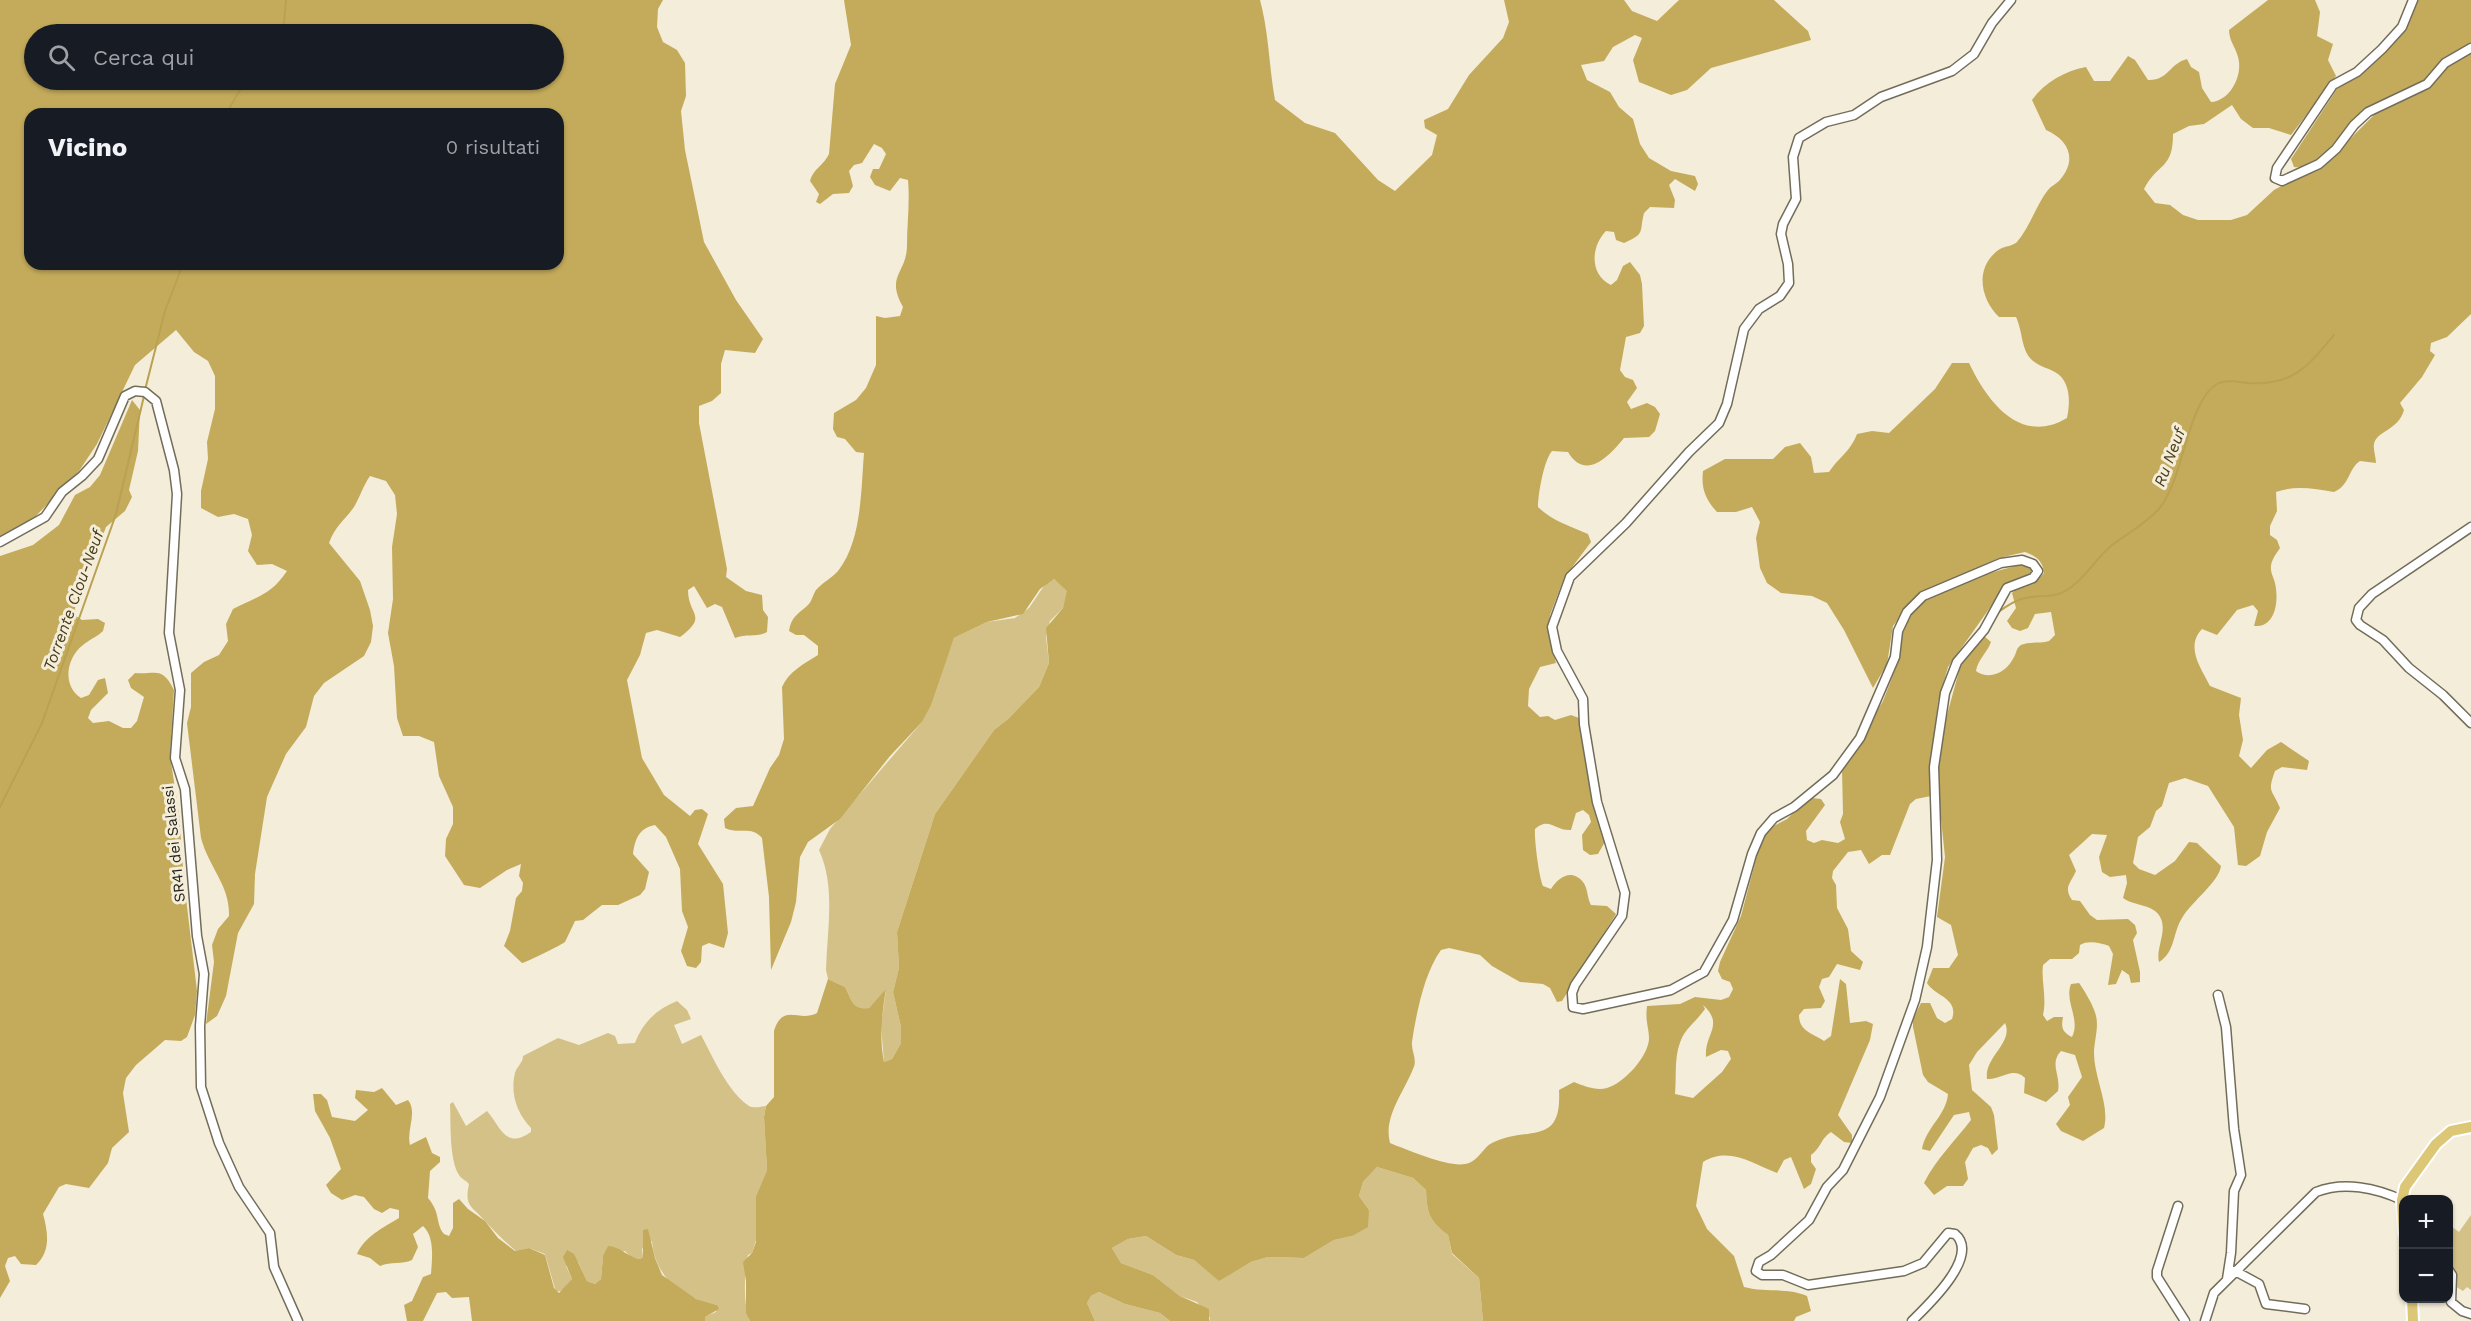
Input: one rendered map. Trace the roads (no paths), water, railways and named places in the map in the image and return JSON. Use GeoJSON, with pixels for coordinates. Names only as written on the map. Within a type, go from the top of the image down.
{"type":"FeatureCollection","features":[{"type":"Feature","properties":{"kind":"main road"},"geometry":{"type":"LineString","coordinates":[[2403,1195],[2405,1187],[2436,1144],[2451,1131],[2471,1127]]}},
{"type":"Feature","properties":{"kind":"main road"},"geometry":{"type":"LineString","coordinates":[[2412,1303],[2413,1321]]}},
{"type":"Feature","properties":{"kind":"street"},"geometry":{"type":"LineString","coordinates":[[1912,1321],[1948,1282],[1961,1252],[1962,1244],[1955,1234],[1948,1233],[1923,1263],[1904,1270],[1808,1285],[1783,1275],[1762,1275],[1756,1271],[1759,1262],[1771,1256],[1809,1220],[1827,1187],[1843,1170],[1880,1097],[1916,1000],[1927,947],[1937,860],[1934,767],[1945,693],[1957,662],[1990,620],[2007,588],[2033,578],[2038,571],[2033,564],[2022,560],[2001,563],[1923,596],[1908,612],[1898,631],[1895,657],[1860,738],[1833,775],[1794,807],[1774,818],[1761,833],[1752,854],[1736,913],[1704,972],[1671,990],[1583,1009],[1573,1007],[1572,993],[1575,985],[1622,916],[1625,893],[1597,802],[1584,724],[1583,699],[1557,651],[1552,627],[1570,577],[1626,523],[1689,452],[1719,423],[1728,404],[1744,329],[1759,309],[1780,296],[1788,283],[1788,264],[1781,234],[1796,199],[1793,164],[1799,138],[1826,122],[1854,115],[1881,97],[1952,71],[1974,54],[1992,23],[2011,0]]}},
{"type":"Feature","properties":{"kind":"street"},"geometry":{"type":"LineString","coordinates":[[2413,0],[2402,27],[2382,49],[2357,72],[2333,85],[2277,168],[2275,178],[2282,181],[2319,164],[2336,149],[2354,125],[2368,112],[2427,84],[2445,63],[2471,48]]}},
{"type":"Feature","properties":{"kind":"street","name":"SR41 dei Salassi"},"geometry":{"type":"LineString","coordinates":[[0,542],[45,517],[62,492],[98,459],[125,396],[135,391],[145,392],[156,401],[174,470],[177,494],[169,633],[180,690],[175,758],[185,789],[197,936],[204,974],[200,1026],[201,1087],[219,1143],[238,1187],[270,1233],[274,1267],[298,1321]]}},
{"type":"Feature","properties":{"kind":"street"},"geometry":{"type":"LineString","coordinates":[[2471,527],[2372,594],[2359,608],[2356,620],[2384,640],[2409,668],[2443,695],[2471,723]]}},
{"type":"Feature","properties":{"kind":"street"},"geometry":{"type":"LineString","coordinates":[[2218,995],[2226,1027],[2234,1129],[2241,1174],[2234,1191],[2231,1253],[2227,1280]]}},
{"type":"Feature","properties":{"kind":"street"},"geometry":{"type":"LineString","coordinates":[[2205,1321],[2214,1293],[2316,1192],[2364,1187],[2384,1191],[2399,1198]]}},
{"type":"Feature","properties":{"kind":"street"},"geometry":{"type":"LineString","coordinates":[[2178,1206],[2157,1277],[2185,1321]]}},
{"type":"Feature","properties":{"kind":"street"},"geometry":{"type":"LineString","coordinates":[[2235,1271],[2259,1284],[2266,1304],[2304,1309]]}},
{"type":"Feature","properties":{"kind":"street"},"geometry":{"type":"LineString","coordinates":[[2452,1303],[2462,1311],[2471,1314]]}},
{"type":"Feature","properties":{"kind":"waterway"},"geometry":{"type":"LineString","coordinates":[[284,24],[286,0]]}},
{"type":"Feature","properties":{"kind":"waterway"},"geometry":{"type":"LineString","coordinates":[[230,108],[240,90]]}},
{"type":"Feature","properties":{"kind":"waterway"},"geometry":{"type":"LineString","coordinates":[[145,390],[165,311],[181,270]]}},
{"type":"Feature","properties":{"kind":"waterway","name":"Ru Neuf"},"geometry":{"type":"LineString","coordinates":[[1997,613],[2021,599],[2052,595],[2068,589],[2082,578],[2111,546],[2158,510],[2167,497],[2174,480],[2199,407],[2207,393],[2217,384],[2228,381],[2264,383],[2288,378],[2307,365],[2334,335]]}},
{"type":"Feature","properties":{"kind":"waterway","name":"Torrente Clou-Neuf"},"geometry":{"type":"LineString","coordinates":[[0,807],[42,723],[116,514],[144,396]]}}]}
